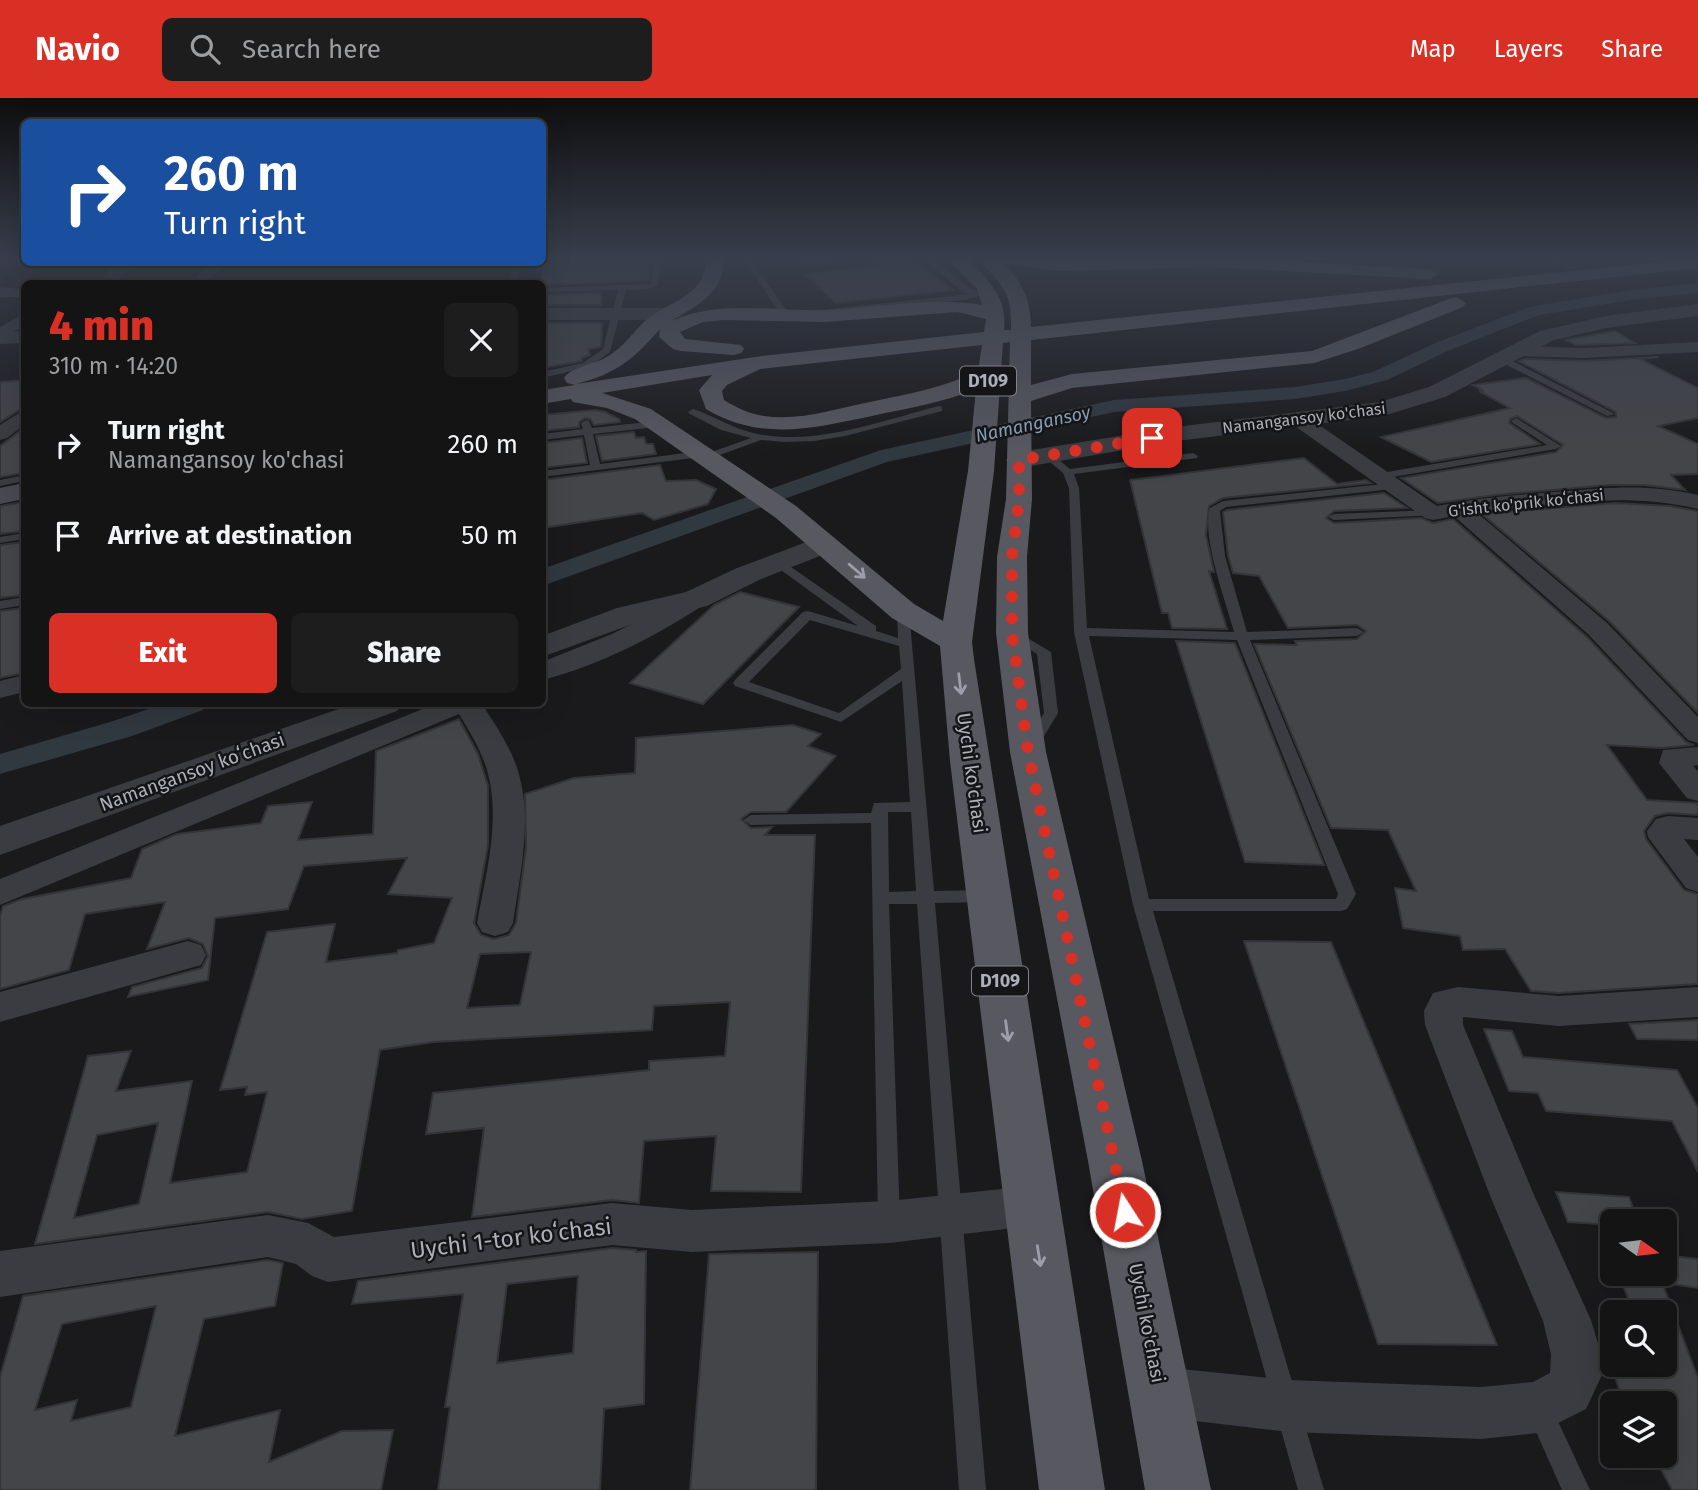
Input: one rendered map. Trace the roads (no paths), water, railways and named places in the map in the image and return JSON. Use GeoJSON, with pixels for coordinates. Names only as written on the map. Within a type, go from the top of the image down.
{"type":"FeatureCollection","features":[{"type":"Feature","properties":{"kind":"main road"},"geometry":{"type":"LineString","coordinates":[[546,388],[592,374],[616,361],[637,344],[655,323]]}},
{"type":"Feature","properties":{"kind":"main road"},"geometry":{"type":"LineString","coordinates":[[680,323],[670,329],[669,337],[680,345],[704,348],[799,348]]}},
{"type":"Feature","properties":{"kind":"main road","name":"D109"},"geometry":{"type":"LineString","coordinates":[[995,323],[988,374],[1017,460]]}},
{"type":"Feature","properties":{"kind":"main road","name":"D109"},"geometry":{"type":"LineString","coordinates":[[1017,460],[1023,323]]}},
{"type":"Feature","properties":{"kind":"main road"},"geometry":{"type":"LineString","coordinates":[[546,389],[623,373],[799,348],[1081,323]]}},
{"type":"Feature","properties":{"kind":"main road"},"geometry":{"type":"LineString","coordinates":[[546,389],[1114,323]]}},
{"type":"Feature","properties":{"kind":"main road"},"geometry":{"type":"LineString","coordinates":[[1021,350],[1037,361],[1049,364],[1094,367],[1297,349],[1312,344],[1317,339],[1306,328],[1292,323]]}},
{"type":"Feature","properties":{"kind":"main road"},"geometry":{"type":"LineString","coordinates":[[1020,397],[1049,386],[1072,382],[1314,357],[1406,323]]}},
{"type":"Feature","properties":{"kind":"main road"},"geometry":{"type":"LineString","coordinates":[[762,362],[719,380],[710,390],[714,404],[729,414],[755,422],[803,423],[930,396],[974,383],[988,374]]}},
{"type":"Feature","properties":{"kind":"main road"},"geometry":{"type":"LineString","coordinates":[[546,389],[612,402],[628,407],[657,424],[786,512],[903,611],[956,642]]}},
{"type":"Feature","properties":{"kind":"main road","name":"Uychi ko'chasi"},"geometry":{"type":"LineString","coordinates":[[1017,460],[968,555],[956,642],[969,761],[1072,1490]]}},
{"type":"Feature","properties":{"kind":"main road","name":"Uychi ko'chasi"},"geometry":{"type":"LineString","coordinates":[[1017,460],[1019,499],[1012,557],[1012,633],[1028,752],[1161,1392],[1178,1490]]}},
{"type":"Feature","properties":{"kind":"main road"},"geometry":{"type":"LineString","coordinates":[[0,496],[21,492]]}},
{"type":"Feature","properties":{"kind":"main road"},"geometry":{"type":"LineString","coordinates":[[968,555],[1012,557]]}},
{"type":"Feature","properties":{"kind":"street","name":"Namangansoy ko'chasi"},"geometry":{"type":"LineString","coordinates":[[1017,460],[1176,434],[1383,409],[1418,400],[1547,335],[1614,323]]}},
{"type":"Feature","properties":{"kind":"street"},"geometry":{"type":"LineString","coordinates":[[0,354],[13,333]]}},
{"type":"Feature","properties":{"kind":"street"},"geometry":{"type":"LineString","coordinates":[[1507,355],[1698,348]]}},
{"type":"Feature","properties":{"kind":"street"},"geometry":{"type":"LineString","coordinates":[[0,435],[21,418]]}},
{"type":"Feature","properties":{"kind":"street","name":"G'isht ko'prik koʻchasi"},"geometry":{"type":"LineString","coordinates":[[1299,420],[1387,481],[1446,510],[1635,492],[1668,495],[1694,504]]}},
{"type":"Feature","properties":{"kind":"street"},"geometry":{"type":"LineString","coordinates":[[1446,510],[1598,629],[1698,734]]}},
{"type":"Feature","properties":{"kind":"street"},"geometry":{"type":"LineString","coordinates":[[546,671],[611,647],[696,599],[825,544]]}},
{"type":"Feature","properties":{"kind":"street"},"geometry":{"type":"LineString","coordinates":[[546,646],[628,615],[696,599]]}},
{"type":"Feature","properties":{"kind":"street"},"geometry":{"type":"LineString","coordinates":[[0,690],[21,684]]}},
{"type":"Feature","properties":{"kind":"street","name":"Namangansoy koʻchasi"},"geometry":{"type":"LineString","coordinates":[[0,841],[377,707]]}},
{"type":"Feature","properties":{"kind":"street"},"geometry":{"type":"LineString","coordinates":[[0,893],[452,707]]}},
{"type":"Feature","properties":{"kind":"street"},"geometry":{"type":"LineString","coordinates":[[470,707],[502,768],[506,783],[506,854],[495,923]]}},
{"type":"Feature","properties":{"kind":"street"},"geometry":{"type":"LineString","coordinates":[[1698,756],[1674,757],[1674,763],[1698,791]]}},
{"type":"Feature","properties":{"kind":"street"},"geometry":{"type":"LineString","coordinates":[[1698,829],[1668,827],[1663,831],[1664,837],[1698,880]]}},
{"type":"Feature","properties":{"kind":"street"},"geometry":{"type":"LineString","coordinates":[[0,1007],[188,955]]}},
{"type":"Feature","properties":{"kind":"street"},"geometry":{"type":"LineString","coordinates":[[1161,1392],[1288,1406],[1481,1413],[1538,1407],[1568,1391],[1577,1376],[1576,1354],[1567,1320],[1513,1198],[1444,1025],[1443,1011],[1447,1004],[1458,1002],[1559,1011],[1698,1003]]}},
{"type":"Feature","properties":{"kind":"street","name":"Uychi 1-tor koʻchasi"},"geometry":{"type":"LineString","coordinates":[[0,1274],[268,1236],[308,1245],[328,1260],[612,1224],[692,1231],[889,1222],[1031,1206]]}},
{"type":"Feature","properties":{"kind":"lane"},"geometry":{"type":"LineString","coordinates":[[546,388],[603,355],[607,351],[613,323]]}},
{"type":"Feature","properties":{"kind":"lane"},"geometry":{"type":"LineString","coordinates":[[1507,355],[1610,414]]}},
{"type":"Feature","properties":{"kind":"lane"},"geometry":{"type":"LineString","coordinates":[[546,473],[703,456],[759,439],[810,438],[939,409]]}},
{"type":"Feature","properties":{"kind":"lane"},"geometry":{"type":"LineString","coordinates":[[693,412],[719,428],[759,439]]}},
{"type":"Feature","properties":{"kind":"lane"},"geometry":{"type":"LineString","coordinates":[[1142,905],[1341,905],[1347,894],[1242,636],[1224,570],[1213,520],[1214,510],[1223,504],[1387,481],[1556,446],[1516,421]]}},
{"type":"Feature","properties":{"kind":"lane"},"geometry":{"type":"LineString","coordinates":[[546,436],[587,427],[657,424]]}},
{"type":"Feature","properties":{"kind":"lane"},"geometry":{"type":"LineString","coordinates":[[587,427],[596,467]]}},
{"type":"Feature","properties":{"kind":"lane"},"geometry":{"type":"LineString","coordinates":[[1017,460],[1068,472],[1193,456]]}},
{"type":"Feature","properties":{"kind":"lane"},"geometry":{"type":"LineString","coordinates":[[1068,472],[1074,488],[1081,632],[1142,905],[1311,1490]]}},
{"type":"Feature","properties":{"kind":"lane"},"geometry":{"type":"LineString","coordinates":[[0,483],[21,479]]}},
{"type":"Feature","properties":{"kind":"lane"},"geometry":{"type":"LineString","coordinates":[[1334,517],[1446,510]]}},
{"type":"Feature","properties":{"kind":"lane"},"geometry":{"type":"LineString","coordinates":[[0,540],[21,536]]}},
{"type":"Feature","properties":{"kind":"lane"},"geometry":{"type":"LineString","coordinates":[[778,562],[882,636]]}},
{"type":"Feature","properties":{"kind":"lane"},"geometry":{"type":"LineString","coordinates":[[827,596],[740,680],[740,683],[841,718],[907,671]]}},
{"type":"Feature","properties":{"kind":"lane"},"geometry":{"type":"LineString","coordinates":[[0,605],[21,602]]}},
{"type":"Feature","properties":{"kind":"lane"},"geometry":{"type":"LineString","coordinates":[[903,611],[972,1490]]}},
{"type":"Feature","properties":{"kind":"lane"},"geometry":{"type":"LineString","coordinates":[[808,615],[905,644]]}},
{"type":"Feature","properties":{"kind":"lane"},"geometry":{"type":"LineString","coordinates":[[1081,632],[1242,636],[1357,632]]}},
{"type":"Feature","properties":{"kind":"lane"},"geometry":{"type":"LineString","coordinates":[[889,1222],[879,818],[880,807],[918,807]]}},
{"type":"Feature","properties":{"kind":"lane"},"geometry":{"type":"LineString","coordinates":[[751,820],[879,818]]}},
{"type":"Feature","properties":{"kind":"lane"},"geometry":{"type":"LineString","coordinates":[[880,898],[989,896]]}},
{"type":"Feature","properties":{"kind":"lane"},"geometry":{"type":"LineString","coordinates":[[1538,1407],[1576,1490]]}},
{"type":"Feature","properties":{"kind":"waterway","name":"Namangansoy"},"geometry":{"type":"LineString","coordinates":[[546,577],[881,457],[1114,406],[1295,393],[1345,385],[1380,376],[1444,346],[1504,323]]}},
{"type":"Feature","properties":{"kind":"waterway","name":"Namangansoy"},"geometry":{"type":"LineString","coordinates":[[0,764],[121,729],[183,707]]}}]}
